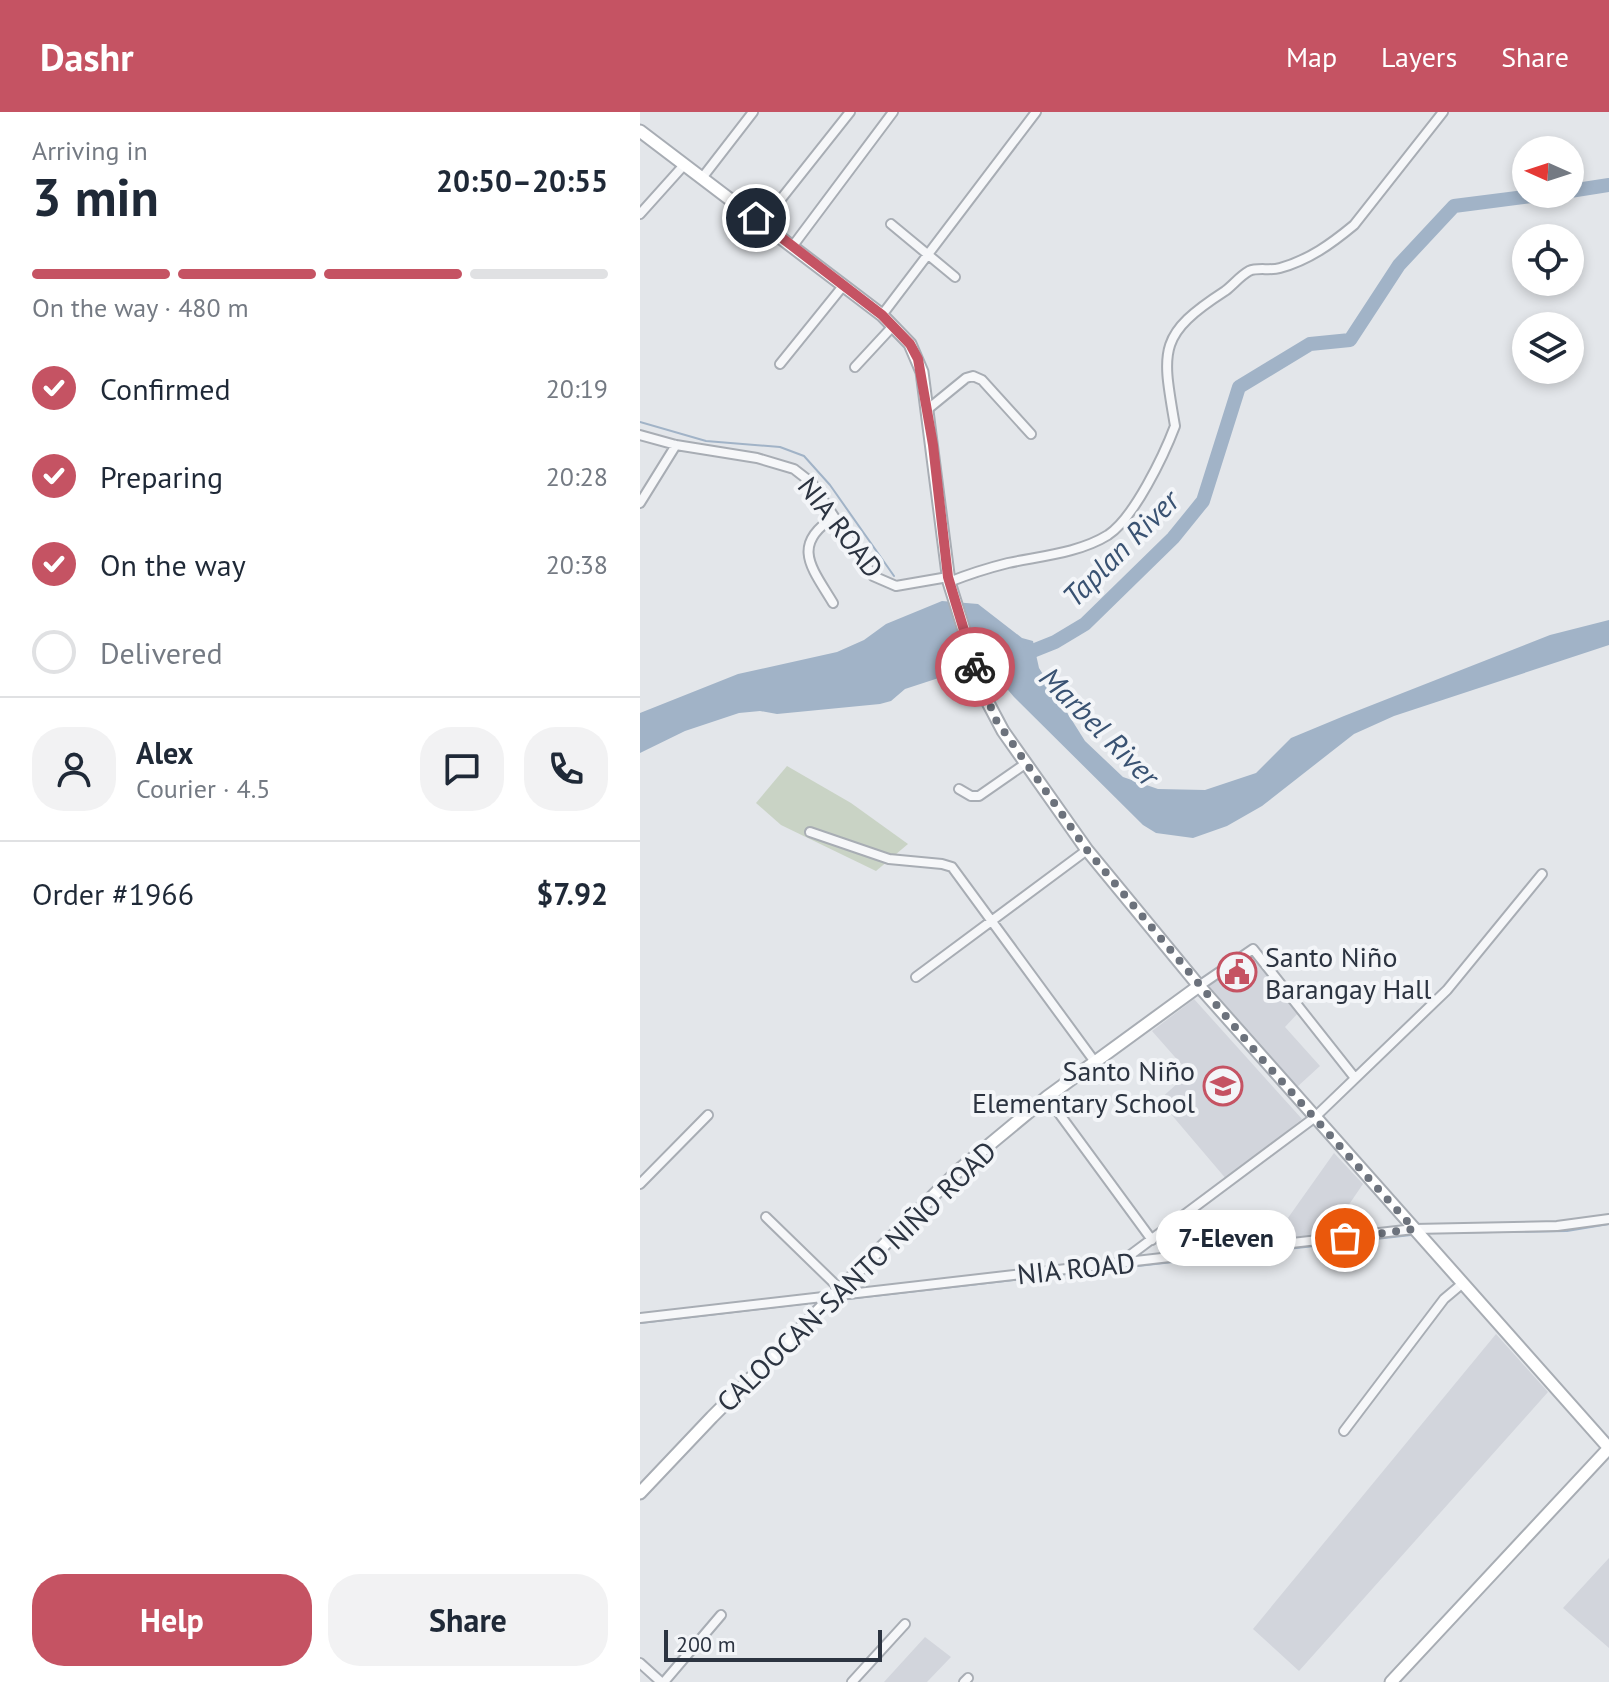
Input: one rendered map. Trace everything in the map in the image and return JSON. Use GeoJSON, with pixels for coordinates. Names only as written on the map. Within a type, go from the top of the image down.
{"type":"FeatureCollection","features":[{"type":"Feature","properties":{"kind":"main road"},"geometry":{"type":"LineString","coordinates":[[640,131],[882,315],[910,344],[918,359],[928,409],[949,579],[979,679],[996,720],[1087,850],[1199,986],[1609,1448],[1391,1682]]}},
{"type":"Feature","properties":{"kind":"main road","name":"CALOOCAN-SANTO NIÑO ROAD"},"geometry":{"type":"LineString","coordinates":[[640,1493],[960,1169],[1047,1097],[1199,986]]}},
{"type":"Feature","properties":{"kind":"street"},"geometry":{"type":"LineString","coordinates":[[702,178],[753,112]]}},
{"type":"Feature","properties":{"kind":"street"},"geometry":{"type":"LineString","coordinates":[[762,223],[850,112]]}},
{"type":"Feature","properties":{"kind":"street"},"geometry":{"type":"LineString","coordinates":[[792,247],[893,112]]}},
{"type":"Feature","properties":{"kind":"street"},"geometry":{"type":"LineString","coordinates":[[882,315],[1036,112]]}},
{"type":"Feature","properties":{"kind":"street"},"geometry":{"type":"LineString","coordinates":[[949,579],[1056,554],[1109,534],[1124,520],[1175,426],[1170,410],[1167,373],[1170,340],[1177,329],[1199,308],[1248,272],[1289,265],[1317,253],[1337,239],[1354,225],[1443,112]]}},
{"type":"Feature","properties":{"kind":"street"},"geometry":{"type":"LineString","coordinates":[[640,214],[684,165]]}},
{"type":"Feature","properties":{"kind":"street"},"geometry":{"type":"LineString","coordinates":[[891,224],[955,277]]}},
{"type":"Feature","properties":{"kind":"street"},"geometry":{"type":"LineString","coordinates":[[780,364],[843,286]]}},
{"type":"Feature","properties":{"kind":"street"},"geometry":{"type":"LineString","coordinates":[[855,367],[893,326]]}},
{"type":"Feature","properties":{"kind":"street"},"geometry":{"type":"LineString","coordinates":[[928,409],[966,378],[973,376],[982,380],[1031,434]]}},
{"type":"Feature","properties":{"kind":"street","name":"NIA ROAD"},"geometry":{"type":"LineString","coordinates":[[640,435],[676,445],[757,458],[794,469],[812,483],[866,568],[882,582],[906,586],[949,579]]}},
{"type":"Feature","properties":{"kind":"street"},"geometry":{"type":"LineString","coordinates":[[640,503],[676,445]]}},
{"type":"Feature","properties":{"kind":"street"},"geometry":{"type":"LineString","coordinates":[[833,603],[810,563],[807,551],[815,530],[834,517]]}},
{"type":"Feature","properties":{"kind":"street"},"geometry":{"type":"LineString","coordinates":[[959,789],[971,796],[979,796],[1025,764]]}},
{"type":"Feature","properties":{"kind":"street"},"geometry":{"type":"LineString","coordinates":[[810,832],[889,859],[952,867],[1095,1062]]}},
{"type":"Feature","properties":{"kind":"street"},"geometry":{"type":"LineString","coordinates":[[916,977],[1087,850]]}},
{"type":"Feature","properties":{"kind":"street"},"geometry":{"type":"LineString","coordinates":[[1121,1263],[1314,1118],[1447,990],[1542,874]]}},
{"type":"Feature","properties":{"kind":"street"},"geometry":{"type":"LineString","coordinates":[[1199,986],[1253,949],[1355,1078]]}},
{"type":"Feature","properties":{"kind":"street"},"geometry":{"type":"LineString","coordinates":[[1047,1097],[1152,1240]]}},
{"type":"Feature","properties":{"kind":"street"},"geometry":{"type":"LineString","coordinates":[[640,1184],[708,1115]]}},
{"type":"Feature","properties":{"kind":"street"},"geometry":{"type":"LineString","coordinates":[[766,1217],[838,1292]]}},
{"type":"Feature","properties":{"kind":"street","name":"NIA ROAD"},"geometry":{"type":"LineString","coordinates":[[640,1318],[838,1292],[1414,1229],[1557,1226],[1609,1219]]}},
{"type":"Feature","properties":{"kind":"street"},"geometry":{"type":"LineString","coordinates":[[1344,1431],[1444,1299],[1463,1283]]}},
{"type":"Feature","properties":{"kind":"street"},"geometry":{"type":"LineString","coordinates":[[640,1663],[662,1682],[721,1615]]}},
{"type":"Feature","properties":{"kind":"street"},"geometry":{"type":"LineString","coordinates":[[852,1682],[905,1624]]}},
{"type":"Feature","properties":{"kind":"shaded area"},"geometry":{"type":"Polygon","coordinates":[[[1252,954],[1299,1012],[1285,1027],[1320,1066],[1297,1087],[1206,986],[1252,954]]]}},
{"type":"Feature","properties":{"kind":"shaded area","name":"Santo Niño Elementary School"},"geometry":{"type":"Polygon","coordinates":[[[1194,999],[1302,1119],[1227,1180],[1159,1100],[1189,1073],[1152,1031],[1194,999]]]}},
{"type":"Feature","properties":{"kind":"shaded area"},"geometry":{"type":"Polygon","coordinates":[[[1334,1153],[1363,1184],[1326,1238],[1293,1242],[1278,1232],[1334,1153]]]}},
{"type":"Feature","properties":{"kind":"shaded area"},"geometry":{"type":"Polygon","coordinates":[[[1496,1334],[1548,1392],[1299,1671],[1253,1629],[1496,1334]]]}},
{"type":"Feature","properties":{"kind":"shaded area"},"geometry":{"type":"Polygon","coordinates":[[[1609,1558],[1609,1648],[1563,1608],[1609,1558]]]}},
{"type":"Feature","properties":{"kind":"shaded area"},"geometry":{"type":"Polygon","coordinates":[[[925,1637],[951,1657],[927,1682],[884,1682],[925,1637]]]}},
{"type":"Feature","properties":{"kind":"green space"},"geometry":{"type":"Polygon","coordinates":[[[787,766],[851,803],[908,844],[876,871],[781,825],[756,803],[787,766]]]}},
{"type":"Feature","properties":{"kind":"water"},"geometry":{"type":"Polygon","coordinates":[[[942,601],[978,604],[1022,638],[1033,641],[1039,668],[1085,741],[1123,777],[1158,789],[1205,790],[1256,773],[1291,738],[1550,635],[1609,620],[1609,645],[1394,716],[1354,734],[1262,806],[1227,826],[1193,838],[1156,833],[1143,825],[1014,697],[992,671],[982,667],[905,689],[891,701],[880,704],[777,714],[760,711],[739,713],[685,731],[640,753],[640,713],[738,674],[837,652],[864,640],[886,624],[942,601]]]}},
{"type":"Feature","properties":{"kind":"waterway","name":"Taplan River"},"geometry":{"type":"LineString","coordinates":[[1584,189],[1609,185]]}},
{"type":"Feature","properties":{"kind":"waterway","name":"Taplan River"},"geometry":{"type":"LineString","coordinates":[[1020,656],[1055,642],[1085,624],[1173,538],[1203,501],[1239,387],[1310,344],[1350,340],[1399,265],[1454,206],[1512,199]]}},
{"type":"Feature","properties":{"kind":"waterway"},"geometry":{"type":"LineString","coordinates":[[640,422],[706,441],[780,447],[804,456],[830,485],[894,576]]}},
{"type":"Feature","properties":{"kind":"waterway"},"geometry":{"type":"LineString","coordinates":[[1430,1233],[1567,1231],[1609,1224]]}},
{"type":"Feature","properties":{"kind":"waterway"},"geometry":{"type":"LineString","coordinates":[[847,1299],[1411,1235]]}},
{"type":"Feature","properties":{"kind":"waterway"},"geometry":{"type":"LineString","coordinates":[[640,1323],[819,1302]]}},
{"type":"Feature","properties":{"kind":"way so far"},"geometry":{"type":"LineString","coordinates":[[975,667],[996,720],[1087,850],[1260,1057],[1414,1229],[1345,1238]]}},
{"type":"Feature","properties":{"kind":"place","name":"Santo Niño Barangay Hall"},"geometry":{"type":"Point","coordinates":[1237,972]}},
{"type":"Feature","properties":{"kind":"place","name":"Santo Niño Elementary School"},"geometry":{"type":"Point","coordinates":[1223,1086]}},
{"type":"Feature","properties":{"kind":"place","name":"7-Eleven"},"geometry":{"type":"Point","coordinates":[1345,1238]}},
{"type":"Feature","properties":{"kind":"route"},"geometry":{"type":"LineString","coordinates":[[756,218],[882,315],[910,344],[918,359],[933,445],[948,577],[975,667]]}},
{"type":"Feature","properties":{"kind":"water label","name":"Marbel River"},"geometry":{"type":"Point","coordinates":[1100,726]}}]}
